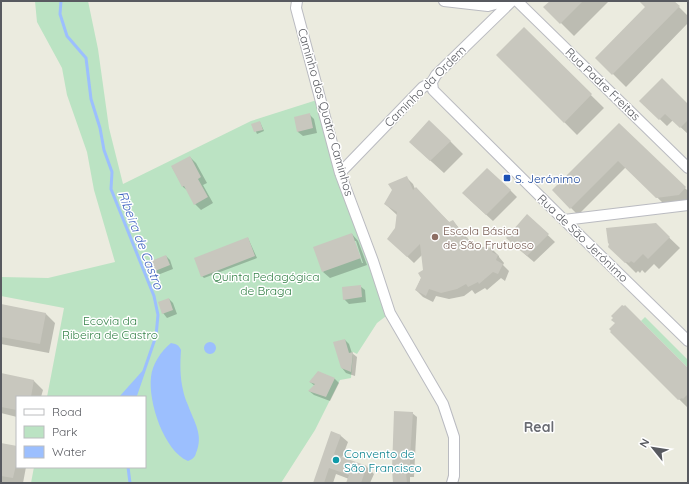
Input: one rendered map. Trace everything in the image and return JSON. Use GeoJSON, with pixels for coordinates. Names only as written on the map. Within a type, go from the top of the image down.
{"type":"FeatureCollection","features":[{"type":"Feature","properties":{"kind":"street","name":"Caminho dos Quatro Caminhos"},"geometry":{"type":"LineString","coordinates":[[297,1],[296,8],[340,173],[374,261],[390,313],[443,404],[454,437],[454,476],[452,483]]}},
{"type":"Feature","properties":{"kind":"street"},"geometry":{"type":"LineString","coordinates":[[444,1],[488,6],[506,1]]}},
{"type":"Feature","properties":{"kind":"street","name":"Caminho da Ordem"},"geometry":{"type":"LineString","coordinates":[[340,173],[423,87],[432,82],[436,75],[512,1]]}},
{"type":"Feature","properties":{"kind":"street","name":"Rua Padre Freitas"},"geometry":{"type":"LineString","coordinates":[[517,1],[688,168]]}},
{"type":"Feature","properties":{"kind":"street","name":"Rua de São Jerónimo"},"geometry":{"type":"LineString","coordinates":[[432,82],[434,90],[564,220],[688,340]]}},
{"type":"Feature","properties":{"kind":"street"},"geometry":{"type":"LineString","coordinates":[[564,220],[688,205]]}},
{"type":"Feature","properties":{"kind":"green space","name":"Quinta Pedagógica de Braga"},"geometry":{"type":"Polygon","coordinates":[[[35,1],[88,1],[98,49],[109,128],[123,184],[251,121],[320,99],[390,313],[377,323],[357,354],[353,352],[351,378],[340,380],[315,430],[281,483],[31,483],[34,468],[146,468],[146,396],[47,396],[64,308],[1,296],[1,277],[48,278],[115,262],[94,190],[87,152],[67,95],[62,68],[37,22],[35,1]]]}},
{"type":"Feature","properties":{"kind":"green space"},"geometry":{"type":"Polygon","coordinates":[[[645,317],[688,360],[688,368],[641,321],[645,317]]]}},
{"type":"Feature","properties":{"kind":"water"},"geometry":{"type":"Polygon","coordinates":[[[208,342],[212,342],[216,348],[212,354],[208,354],[204,350],[204,346],[208,342]]]}},
{"type":"Feature","properties":{"kind":"water"},"geometry":{"type":"Polygon","coordinates":[[[171,343],[177,345],[181,350],[180,370],[183,390],[199,434],[196,454],[194,458],[188,461],[179,456],[165,437],[159,425],[152,399],[151,377],[153,368],[161,354],[171,343]]]}},
{"type":"Feature","properties":{"kind":"water"},"geometry":{"type":"Polygon","coordinates":[[[145,368],[135,396],[120,396],[145,368]]]}},
{"type":"Feature","properties":{"kind":"building"},"geometry":{"type":"Polygon","coordinates":[[[550,1],[583,1],[560,24],[543,7],[550,1]]]}},
{"type":"Feature","properties":{"kind":"building"},"geometry":{"type":"Polygon","coordinates":[[[639,1],[674,1],[680,6],[612,75],[595,58],[645,7],[639,1]]]}},
{"type":"Feature","properties":{"kind":"building"},"geometry":{"type":"Polygon","coordinates":[[[524,27],[592,94],[564,123],[496,55],[524,27]]]}},
{"type":"Feature","properties":{"kind":"building"},"geometry":{"type":"Polygon","coordinates":[[[662,78],[688,104],[688,120],[680,128],[665,114],[659,120],[639,101],[662,78]]]}},
{"type":"Feature","properties":{"kind":"building"},"geometry":{"type":"Polygon","coordinates":[[[310,113],[313,128],[297,132],[294,117],[310,113]]]}},
{"type":"Feature","properties":{"kind":"building"},"geometry":{"type":"Polygon","coordinates":[[[429,120],[451,141],[430,161],[409,142],[429,120]]]}},
{"type":"Feature","properties":{"kind":"building"},"geometry":{"type":"Polygon","coordinates":[[[260,121],[263,130],[254,132],[251,124],[260,121]]]}},
{"type":"Feature","properties":{"kind":"building"},"geometry":{"type":"Polygon","coordinates":[[[619,123],[686,187],[679,195],[656,198],[618,161],[570,209],[552,190],[619,123]]]}},
{"type":"Feature","properties":{"kind":"building"},"geometry":{"type":"Polygon","coordinates":[[[190,156],[201,177],[198,179],[208,197],[194,205],[171,166],[190,156]]]}},
{"type":"Feature","properties":{"kind":"building"},"geometry":{"type":"Polygon","coordinates":[[[487,168],[511,190],[486,215],[462,193],[487,168]]]}},
{"type":"Feature","properties":{"kind":"building"},"geometry":{"type":"Polygon","coordinates":[[[407,176],[413,190],[416,187],[449,222],[453,220],[465,238],[467,237],[473,246],[493,248],[492,252],[498,255],[496,260],[503,264],[498,274],[493,272],[479,284],[478,282],[468,287],[466,284],[457,289],[441,293],[429,289],[426,296],[415,290],[421,278],[418,273],[423,270],[420,244],[407,257],[387,239],[395,228],[397,212],[384,204],[392,190],[388,184],[407,176]]]}},
{"type":"Feature","properties":{"kind":"building"},"geometry":{"type":"Polygon","coordinates":[[[527,214],[549,234],[527,256],[506,238],[527,214]]]}},
{"type":"Feature","properties":{"kind":"building"},"geometry":{"type":"Polygon","coordinates":[[[656,223],[670,237],[648,259],[643,254],[634,263],[631,261],[629,263],[625,263],[608,247],[609,244],[606,228],[656,223]]]}},
{"type":"Feature","properties":{"kind":"building"},"geometry":{"type":"Polygon","coordinates":[[[352,233],[361,258],[322,272],[313,247],[352,233]]]}},
{"type":"Feature","properties":{"kind":"building"},"geometry":{"type":"Polygon","coordinates":[[[248,237],[255,256],[201,277],[194,258],[248,237]]]}},
{"type":"Feature","properties":{"kind":"building"},"geometry":{"type":"Polygon","coordinates":[[[166,255],[170,265],[150,273],[146,263],[166,255]]]}},
{"type":"Feature","properties":{"kind":"building"},"geometry":{"type":"Polygon","coordinates":[[[361,285],[362,297],[343,300],[342,287],[361,285]]]}},
{"type":"Feature","properties":{"kind":"building"},"geometry":{"type":"Polygon","coordinates":[[[169,298],[173,310],[162,314],[158,302],[169,298]]]}},
{"type":"Feature","properties":{"kind":"building"},"geometry":{"type":"Polygon","coordinates":[[[1,304],[46,313],[40,344],[1,337],[1,304]]]}},
{"type":"Feature","properties":{"kind":"building"},"geometry":{"type":"Polygon","coordinates":[[[622,305],[625,305],[688,368],[688,394],[683,399],[678,400],[610,332],[611,331],[609,329],[615,323],[611,320],[613,318],[611,316],[622,305]]]}},
{"type":"Feature","properties":{"kind":"building"},"geometry":{"type":"Polygon","coordinates":[[[345,339],[349,353],[353,352],[351,372],[341,368],[333,342],[345,339]]]}},
{"type":"Feature","properties":{"kind":"building"},"geometry":{"type":"Polygon","coordinates":[[[318,371],[335,378],[326,397],[308,391],[315,384],[309,382],[318,371]]]}},
{"type":"Feature","properties":{"kind":"building"},"geometry":{"type":"Polygon","coordinates":[[[1,373],[34,380],[31,396],[16,396],[16,410],[1,407],[1,373]]]}},
{"type":"Feature","properties":{"kind":"building"},"geometry":{"type":"Polygon","coordinates":[[[394,411],[413,412],[410,473],[406,473],[407,483],[393,483],[394,411]]]}},
{"type":"Feature","properties":{"kind":"building","name":"Convento de São Francisco"},"geometry":{"type":"Polygon","coordinates":[[[331,431],[341,435],[334,454],[367,466],[361,483],[346,483],[349,475],[329,468],[324,483],[313,483],[331,431]]]}},
{"type":"Feature","properties":{"kind":"building"},"geometry":{"type":"Polygon","coordinates":[[[1,443],[16,446],[16,465],[13,478],[1,476],[1,443]]]}},
{"type":"Feature","properties":{"kind":"waterway","name":"Ribeira de Castro"},"geometry":{"type":"LineString","coordinates":[[61,1],[60,14],[67,36],[86,58],[91,99],[100,128],[104,150],[112,172],[111,189],[154,296],[158,315],[156,336],[135,396]]}},
{"type":"Feature","properties":{"kind":"waterway","name":"Ribeira de Castro"},"geometry":{"type":"LineString","coordinates":[[128,468],[130,483]]}},
{"type":"Feature","properties":{"kind":"place","name":"S. Jerónimo"},"geometry":{"type":"Point","coordinates":[507,178]}},
{"type":"Feature","properties":{"kind":"place","name":"Escola Básica de São Frutuoso"},"geometry":{"type":"Point","coordinates":[435,237]}},
{"type":"Feature","properties":{"kind":"place","name":"Convento de São Francisco"},"geometry":{"type":"Point","coordinates":[336,460]}},
{"type":"Feature","properties":{"kind":"district","name":"Real"},"geometry":{"type":"Point","coordinates":[539,427]}},
{"type":"Feature","properties":{"kind":"park label","name":"Ecovia da Ribeira de Castro"},"geometry":{"type":"Point","coordinates":[110,327]}}]}
